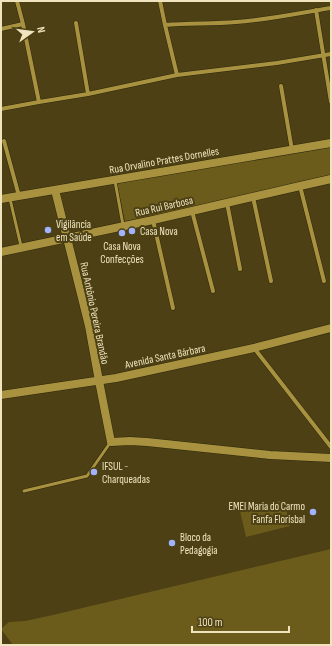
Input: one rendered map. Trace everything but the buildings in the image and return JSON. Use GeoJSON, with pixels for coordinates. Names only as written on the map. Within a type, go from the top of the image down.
{"type":"FeatureCollection","features":[{"type":"Feature","properties":{"kind":"street"},"geometry":{"type":"LineString","coordinates":[[17,1],[39,102]]}},
{"type":"Feature","properties":{"kind":"street"},"geometry":{"type":"LineString","coordinates":[[160,1],[177,75]]}},
{"type":"Feature","properties":{"kind":"street"},"geometry":{"type":"LineString","coordinates":[[165,25],[272,19],[331,8]]}},
{"type":"Feature","properties":{"kind":"street"},"geometry":{"type":"LineString","coordinates":[[316,10],[331,102]]}},
{"type":"Feature","properties":{"kind":"street"},"geometry":{"type":"LineString","coordinates":[[76,23],[88,94]]}},
{"type":"Feature","properties":{"kind":"street"},"geometry":{"type":"LineString","coordinates":[[1,29],[23,24]]}},
{"type":"Feature","properties":{"kind":"street"},"geometry":{"type":"LineString","coordinates":[[1,109],[88,94],[177,75],[331,54]]}},
{"type":"Feature","properties":{"kind":"street"},"geometry":{"type":"LineString","coordinates":[[281,86],[292,150]]}},
{"type":"Feature","properties":{"kind":"street"},"geometry":{"type":"LineString","coordinates":[[4,141],[19,196]]}},
{"type":"Feature","properties":{"kind":"street","name":"Rua Orvalino Prattes Dornelles"},"geometry":{"type":"LineString","coordinates":[[1,199],[331,143]]}},
{"type":"Feature","properties":{"kind":"street","name":"Rua Rui Barbosa"},"geometry":{"type":"LineString","coordinates":[[1,252],[153,220],[331,179]]}},
{"type":"Feature","properties":{"kind":"street"},"geometry":{"type":"LineString","coordinates":[[300,186],[324,281]]}},
{"type":"Feature","properties":{"kind":"street","name":"Rua Antônio Pereira Brandão"},"geometry":{"type":"LineString","coordinates":[[55,190],[89,326],[111,442]]}},
{"type":"Feature","properties":{"kind":"street"},"geometry":{"type":"LineString","coordinates":[[253,197],[271,282]]}},
{"type":"Feature","properties":{"kind":"street"},"geometry":{"type":"LineString","coordinates":[[227,203],[240,268]]}},
{"type":"Feature","properties":{"kind":"street"},"geometry":{"type":"LineString","coordinates":[[192,211],[213,291]]}},
{"type":"Feature","properties":{"kind":"street"},"geometry":{"type":"LineString","coordinates":[[153,220],[173,308]]}},
{"type":"Feature","properties":{"kind":"street","name":"Avenida Santa Bárbara"},"geometry":{"type":"LineString","coordinates":[[1,395],[99,381],[254,348],[331,328]]}},
{"type":"Feature","properties":{"kind":"street"},"geometry":{"type":"LineString","coordinates":[[254,348],[331,447]]}},
{"type":"Feature","properties":{"kind":"street"},"geometry":{"type":"LineString","coordinates":[[111,442],[147,442],[270,456],[331,458]]}},
{"type":"Feature","properties":{"kind":"lane"},"geometry":{"type":"LineString","coordinates":[[115,180],[123,226]]}},
{"type":"Feature","properties":{"kind":"lane"},"geometry":{"type":"LineString","coordinates":[[10,198],[21,247]]}},
{"type":"Feature","properties":{"kind":"lane"},"geometry":{"type":"LineString","coordinates":[[24,491],[87,476],[111,442]]}},
{"type":"Feature","properties":{"kind":"shaded area"},"geometry":{"type":"Polygon","coordinates":[[[331,146],[331,175],[125,221],[117,182],[331,146]]]}},
{"type":"Feature","properties":{"kind":"shaded area"},"geometry":{"type":"Polygon","coordinates":[[[284,500],[290,526],[246,537],[240,511],[284,500]]]}},
{"type":"Feature","properties":{"kind":"shaded area"},"geometry":{"type":"Polygon","coordinates":[[[331,549],[331,645],[13,645],[1,629],[9,622],[25,621],[53,615],[331,549]]]}},
{"type":"Feature","properties":{"kind":"place","name":"Vigilância em Saúde"},"geometry":{"type":"Point","coordinates":[48,230]}},
{"type":"Feature","properties":{"kind":"place","name":"Casa Nova"},"geometry":{"type":"Point","coordinates":[132,231]}},
{"type":"Feature","properties":{"kind":"place","name":"Casa Nova Confecções"},"geometry":{"type":"Point","coordinates":[122,233]}},
{"type":"Feature","properties":{"kind":"place","name":"IFSUL - Charqueadas"},"geometry":{"type":"Point","coordinates":[94,472]}},
{"type":"Feature","properties":{"kind":"place","name":"EMEI Maria do Carmo Fanfa Florisbal"},"geometry":{"type":"Point","coordinates":[313,512]}},
{"type":"Feature","properties":{"kind":"place","name":"Bloco da Pedagogia"},"geometry":{"type":"Point","coordinates":[172,543]}}]}
